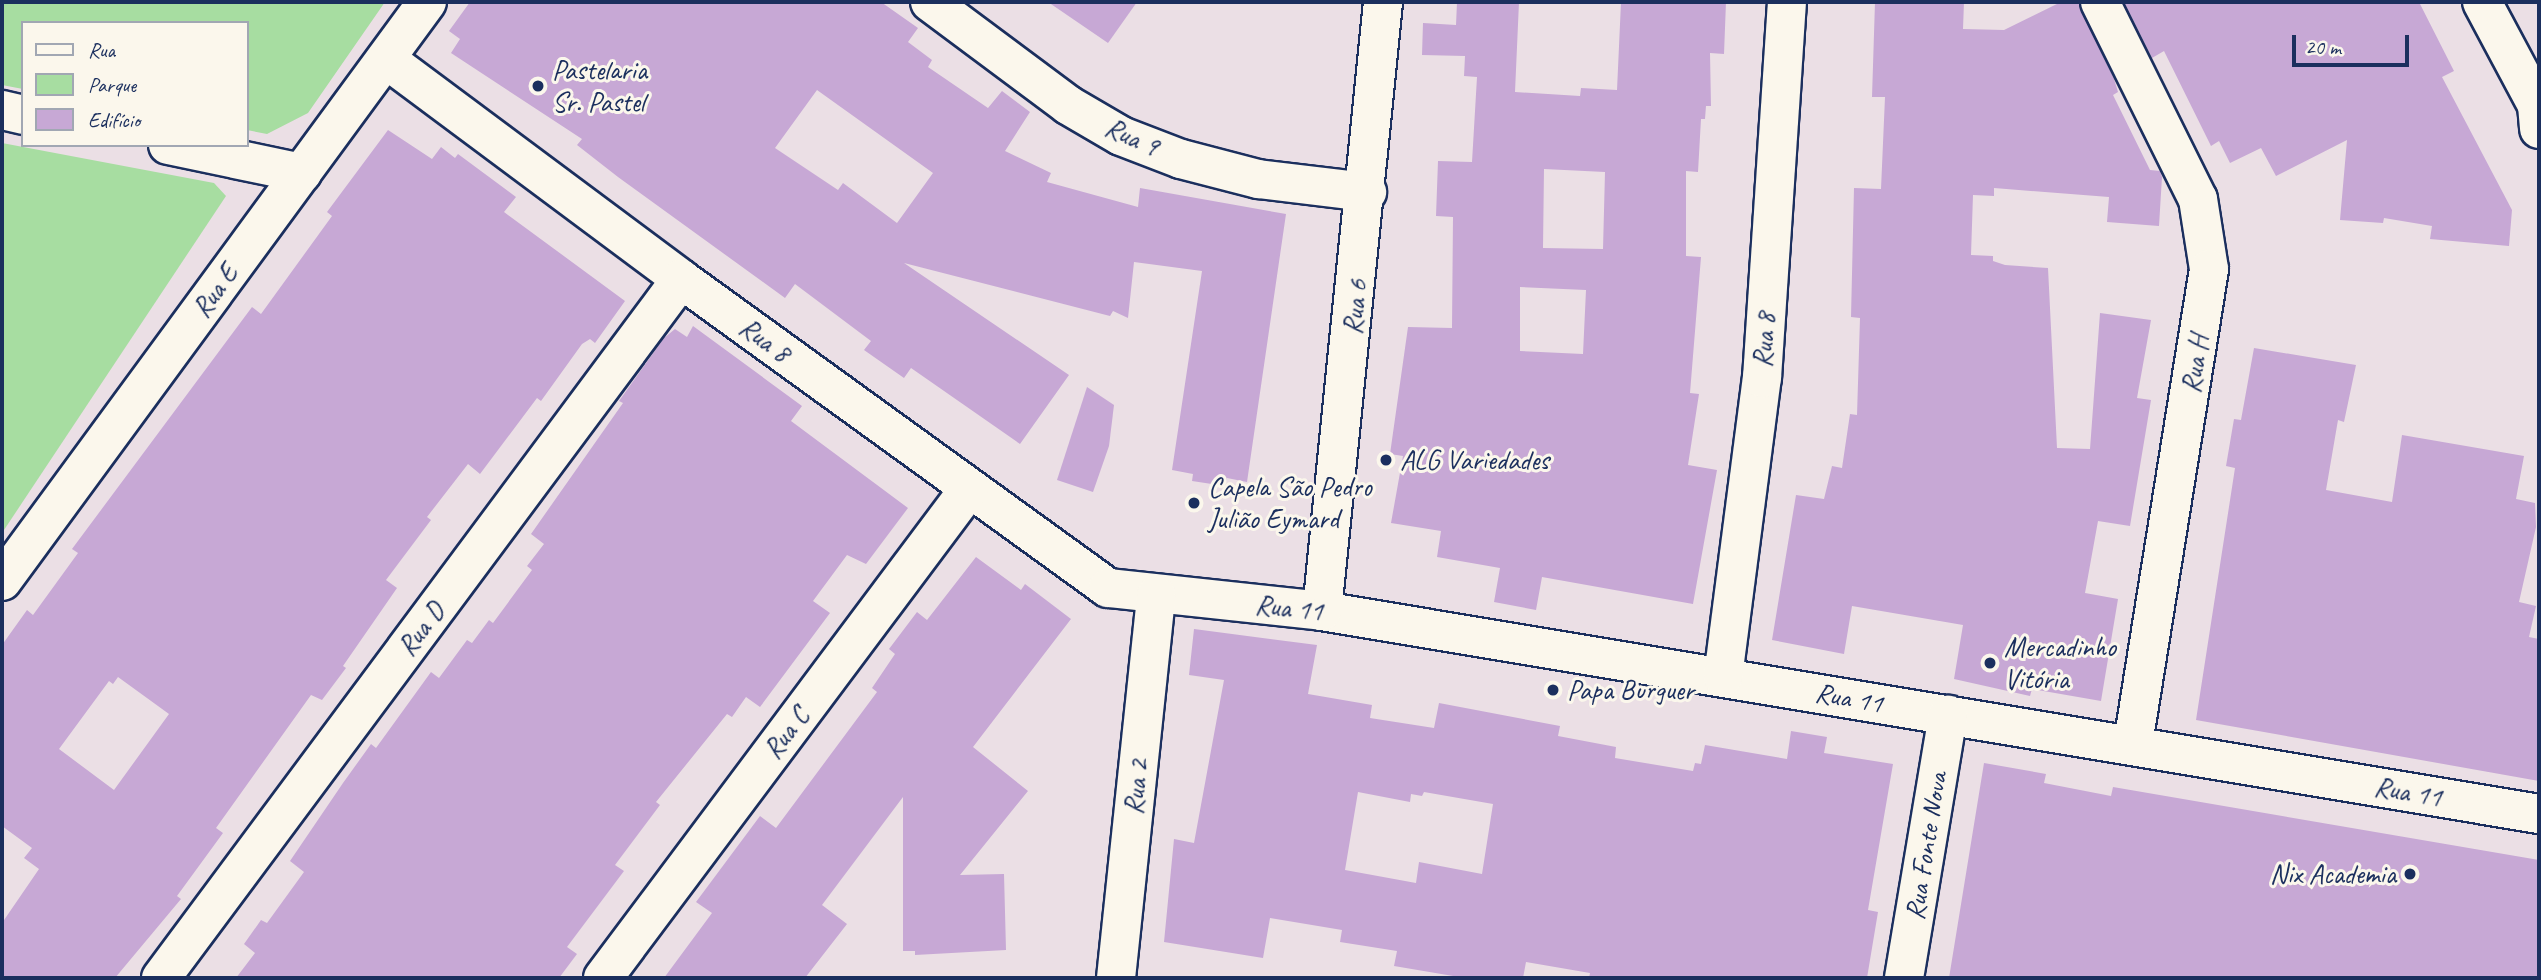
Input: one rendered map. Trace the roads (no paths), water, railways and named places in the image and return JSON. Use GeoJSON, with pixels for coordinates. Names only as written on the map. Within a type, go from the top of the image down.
{"type":"FeatureCollection","features":[{"type":"Feature","properties":{"kind":"street","name":"Rua E"},"geometry":{"type":"LineString","coordinates":[[2,580],[427,2]]}},
{"type":"Feature","properties":{"kind":"street","name":"Rua 9"},"geometry":{"type":"LineString","coordinates":[[930,2],[1068,105],[1121,136],[1181,159],[1258,179],[1367,192]]}},
{"type":"Feature","properties":{"kind":"street","name":"Rua 6"},"geometry":{"type":"LineString","coordinates":[[1322,611],[1367,192],[1383,2]]}},
{"type":"Feature","properties":{"kind":"street","name":"Rua 8"},"geometry":{"type":"LineString","coordinates":[[1723,677],[1762,378],[1787,2]]}},
{"type":"Feature","properties":{"kind":"street","name":"Rua H"},"geometry":{"type":"LineString","coordinates":[[2100,2],[2198,199],[2208,268],[2133,746]]}},
{"type":"Feature","properties":{"kind":"street"},"geometry":{"type":"LineString","coordinates":[[2482,2],[2539,113]]}},
{"type":"Feature","properties":{"kind":"street","name":"Rua 8"},"geometry":{"type":"LineString","coordinates":[[386,59],[681,279],[1108,588],[1156,595]]}},
{"type":"Feature","properties":{"kind":"street"},"geometry":{"type":"LineString","coordinates":[[2,110],[21,115]]}},
{"type":"Feature","properties":{"kind":"street"},"geometry":{"type":"LineString","coordinates":[[178,147],[302,173]]}},
{"type":"Feature","properties":{"kind":"street","name":"Rua D"},"geometry":{"type":"LineString","coordinates":[[161,978],[681,279]]}},
{"type":"Feature","properties":{"kind":"street","name":"Rua C"},"geometry":{"type":"LineString","coordinates":[[603,978],[969,489]]}},
{"type":"Feature","properties":{"kind":"street","name":"Rua 11"},"geometry":{"type":"LineString","coordinates":[[1156,595],[1322,611],[2539,814]]}},
{"type":"Feature","properties":{"kind":"street","name":"Rua 2"},"geometry":{"type":"LineString","coordinates":[[1116,978],[1156,595]]}},
{"type":"Feature","properties":{"kind":"street","name":"Rua Fonte Nova"},"geometry":{"type":"LineString","coordinates":[[1904,978],[1948,715]]}},
{"type":"Feature","properties":{"kind":"place","name":"Pastelaria Sr. Pastel"},"geometry":{"type":"Point","coordinates":[538,86]}},
{"type":"Feature","properties":{"kind":"place","name":"ALG Variedades"},"geometry":{"type":"Point","coordinates":[1386,460]}},
{"type":"Feature","properties":{"kind":"place","name":"Capela São Pedro Julião Eymard"},"geometry":{"type":"Point","coordinates":[1194,503]}},
{"type":"Feature","properties":{"kind":"place","name":"Mercadinho Vitória"},"geometry":{"type":"Point","coordinates":[1990,663]}},
{"type":"Feature","properties":{"kind":"place","name":"Papa Burguer"},"geometry":{"type":"Point","coordinates":[1553,690]}},
{"type":"Feature","properties":{"kind":"place","name":"Nix Academia"},"geometry":{"type":"Point","coordinates":[2410,874]}}]}
